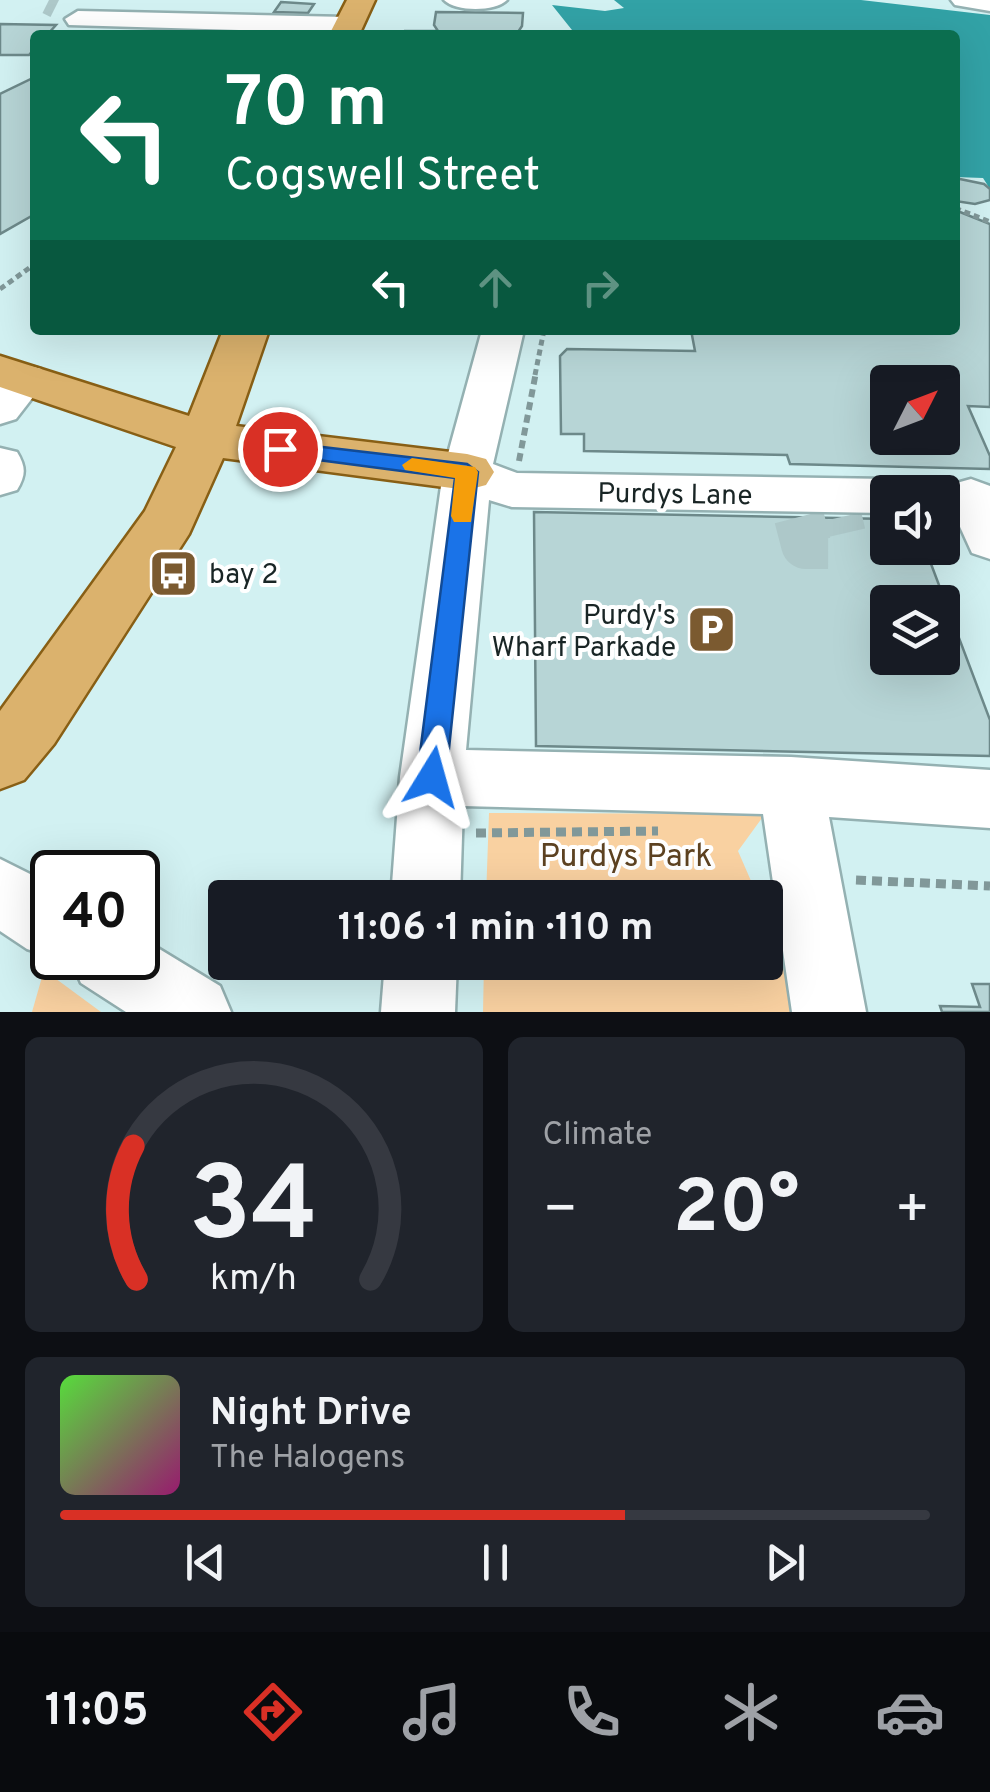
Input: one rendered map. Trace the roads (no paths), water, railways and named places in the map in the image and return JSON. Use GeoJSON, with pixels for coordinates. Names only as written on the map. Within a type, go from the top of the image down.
{"type":"FeatureCollection","features":[{"type":"Feature","properties":{"kind":"main road"},"geometry":{"type":"LineString","coordinates":[[0,759],[30,724],[169,520],[206,440],[244,335]]}},
{"type":"Feature","properties":{"kind":"main road"},"geometry":{"type":"LineString","coordinates":[[8,386],[206,440],[489,481]]}},
{"type":"Feature","properties":{"kind":"street"},"geometry":{"type":"LineString","coordinates":[[458,0],[494,0]]}},
{"type":"Feature","properties":{"kind":"street"},"geometry":{"type":"LineString","coordinates":[[964,0],[990,3]]}},
{"type":"Feature","properties":{"kind":"street"},"geometry":{"type":"LineString","coordinates":[[61,14],[136,22],[169,9],[351,20]]}},
{"type":"Feature","properties":{"kind":"street"},"geometry":{"type":"LineString","coordinates":[[426,880],[432,777],[489,481],[503,335]]}},
{"type":"Feature","properties":{"kind":"street"},"geometry":{"type":"LineString","coordinates":[[0,464],[0,478]]}},
{"type":"Feature","properties":{"kind":"street","name":"Purdys Lane"},"geometry":{"type":"LineString","coordinates":[[489,481],[816,507],[870,499]]}},
{"type":"Feature","properties":{"kind":"street"},"geometry":{"type":"LineString","coordinates":[[432,777],[791,786],[990,799]]}},
{"type":"Feature","properties":{"kind":"street"},"geometry":{"type":"LineString","coordinates":[[791,786],[830,1012]]}},
{"type":"Feature","properties":{"kind":"street"},"geometry":{"type":"LineString","coordinates":[[0,892],[30,910]]}},
{"type":"Feature","properties":{"kind":"street"},"geometry":{"type":"LineString","coordinates":[[142,980],[194,1012]]}},
{"type":"Feature","properties":{"kind":"street"},"geometry":{"type":"LineString","coordinates":[[418,1012],[420,980]]}},
{"type":"Feature","properties":{"kind":"water"},"geometry":{"type":"Polygon","coordinates":[[[614,0],[861,0],[990,15],[990,189],[983,178],[960,177],[960,30],[572,30],[552,5],[605,11],[624,8],[614,0]]]}},
{"type":"Feature","properties":{"kind":"tunnel"},"geometry":{"type":"LineString","coordinates":[[49,0],[57,4]]}},
{"type":"Feature","properties":{"kind":"tunnel"},"geometry":{"type":"LineString","coordinates":[[799,517],[806,544],[843,544],[837,518]]}},
{"type":"Feature","properties":{"kind":"place","name":"bay 2"},"geometry":{"type":"Point","coordinates":[174,573]}},
{"type":"Feature","properties":{"kind":"place","name":"Purdy's Wharf Parkade"},"geometry":{"type":"Point","coordinates":[711,630]}},
{"type":"Feature","properties":{"kind":"park label","name":"Purdys Park"},"geometry":{"type":"Point","coordinates":[626,855]}}]}
